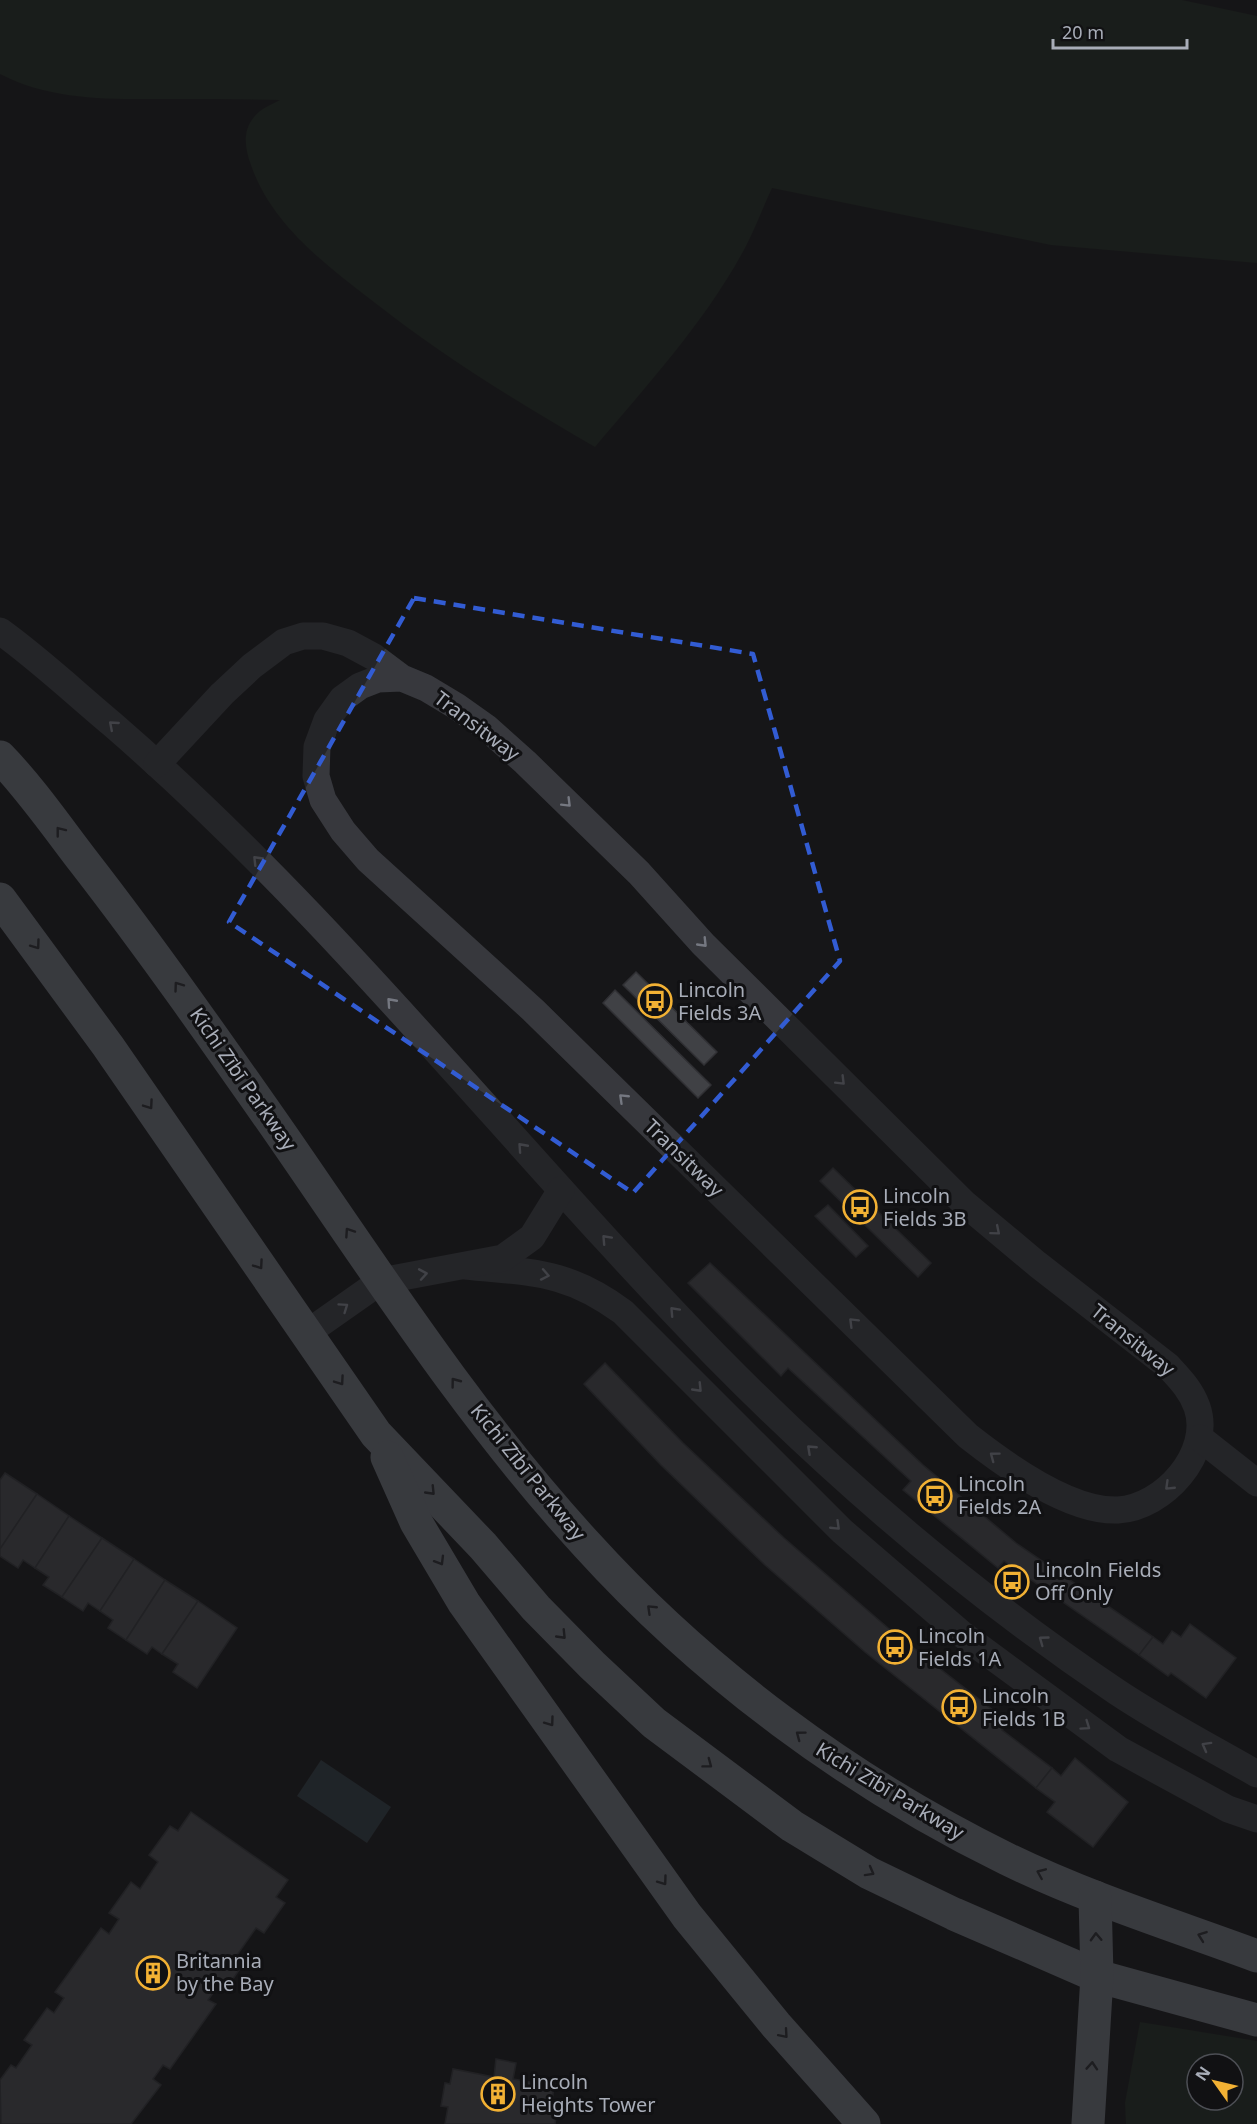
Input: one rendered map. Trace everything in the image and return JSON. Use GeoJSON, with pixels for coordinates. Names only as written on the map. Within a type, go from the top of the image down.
{"type":"FeatureCollection","features":[{"type":"Feature","properties":{"kind":"highway","name":"Kichi Zībī Parkway"},"geometry":{"type":"LineString","coordinates":[[0,757],[96,877],[181,990],[381,1281],[495,1435],[586,1545],[679,1636],[806,1740],[867,1779],[1008,1859],[1095,1897],[1257,1956]]}},
{"type":"Feature","properties":{"kind":"highway"},"geometry":{"type":"LineString","coordinates":[[0,899],[108,1046],[376,1434],[483,1546],[536,1608],[591,1665],[654,1723],[792,1826],[870,1873],[954,1914],[1098,1977],[1257,2020]]}},
{"type":"Feature","properties":{"kind":"highway"},"geometry":{"type":"LineString","coordinates":[[376,1434],[417,1522],[464,1603],[687,1916],[776,2025],[864,2124]]}},
{"type":"Feature","properties":{"kind":"highway"},"geometry":{"type":"LineString","coordinates":[[1088,2124],[1098,1977],[1095,1897]]}},
{"type":"Feature","properties":{"kind":"lane"},"geometry":{"type":"LineString","coordinates":[[0,631],[157,764],[253,856],[339,945],[561,1190],[717,1356],[866,1501],[998,1607],[1066,1657],[1120,1694],[1257,1774]]}},
{"type":"Feature","properties":{"kind":"lane","name":"Transitway"},"geometry":{"type":"LineString","coordinates":[[157,764],[252,666],[284,642],[303,636],[323,636],[348,643],[374,657],[402,678],[426,688],[456,706],[487,728],[639,873],[703,944],[964,1203],[1029,1258],[1168,1366],[1186,1384],[1198,1409],[1200,1438],[1188,1463],[1172,1485],[1147,1504],[1117,1510],[1089,1505],[1051,1492],[1010,1468],[959,1428],[533,1010],[368,860],[343,831],[323,800],[316,776],[317,747],[327,720],[342,699],[360,686],[378,679],[402,678]]}},
{"type":"Feature","properties":{"kind":"lane"},"geometry":{"type":"LineString","coordinates":[[307,1333],[381,1281],[503,1258],[532,1237],[561,1190]]}},
{"type":"Feature","properties":{"kind":"lane"},"geometry":{"type":"LineString","coordinates":[[466,1266],[542,1273],[573,1282],[601,1296],[623,1312],[842,1531],[963,1635],[1118,1749],[1228,1809],[1257,1819]]}},
{"type":"Feature","properties":{"kind":"lane"},"geometry":{"type":"LineString","coordinates":[[1200,1438],[1257,1483]]}},
{"type":"Feature","properties":{"kind":"highlighted area"},"geometry":{"type":"Polygon","coordinates":[[[414,598],[753,654],[840,961],[633,1193],[229,922],[414,598]]]}},
{"type":"Feature","properties":{"kind":"shaded area"},"geometry":{"type":"Polygon","coordinates":[[[0,0],[1182,0],[1257,16],[1257,263],[1051,245],[772,188],[746,246],[713,300],[676,351],[595,447],[452,359],[334,271],[300,240],[271,205],[260,186],[246,146],[246,134],[250,122],[263,109],[280,100],[85,97],[42,90],[21,83],[0,74],[0,0]]]}},
{"type":"Feature","properties":{"kind":"shaded area"},"geometry":{"type":"Polygon","coordinates":[[[321,1760],[391,1807],[367,1843],[297,1796],[321,1760]]]}},
{"type":"Feature","properties":{"kind":"shaded area"},"geometry":{"type":"Polygon","coordinates":[[[1140,2022],[1257,2041],[1257,2124],[1126,2124],[1125,2103],[1140,2022]]]}},
{"type":"Feature","properties":{"kind":"building"},"geometry":{"type":"Polygon","coordinates":[[[636,972],[717,1052],[704,1065],[623,985],[636,972]]]}},
{"type":"Feature","properties":{"kind":"building"},"geometry":{"type":"Polygon","coordinates":[[[615,990],[711,1085],[698,1098],[603,1003],[615,990]]]}},
{"type":"Feature","properties":{"kind":"building"},"geometry":{"type":"Polygon","coordinates":[[[833,1168],[931,1263],[918,1277],[820,1181],[833,1168]]]}},
{"type":"Feature","properties":{"kind":"building"},"geometry":{"type":"Polygon","coordinates":[[[828,1205],[868,1246],[856,1257],[815,1216],[828,1205]]]}},
{"type":"Feature","properties":{"kind":"building"},"geometry":{"type":"Polygon","coordinates":[[[710,1263],[923,1465],[1016,1543],[1153,1637],[1139,1655],[1004,1561],[998,1568],[903,1490],[911,1481],[788,1368],[781,1376],[688,1283],[710,1263]]]}},
{"type":"Feature","properties":{"kind":"building"},"geometry":{"type":"Polygon","coordinates":[[[605,1363],[683,1443],[784,1538],[888,1628],[1008,1722],[1002,1730],[1052,1768],[1036,1788],[865,1652],[765,1565],[661,1465],[584,1384],[605,1363]]]}},
{"type":"Feature","properties":{"kind":"building"},"geometry":{"type":"Polygon","coordinates":[[[5,1473],[37,1494],[0,1549],[0,1480],[5,1473]]]}},
{"type":"Feature","properties":{"kind":"building"},"geometry":{"type":"Polygon","coordinates":[[[37,1494],[69,1516],[35,1568],[23,1560],[18,1568],[0,1556],[0,1549],[37,1494]]]}},
{"type":"Feature","properties":{"kind":"building"},"geometry":{"type":"Polygon","coordinates":[[[69,1516],[102,1538],[62,1597],[43,1585],[49,1577],[35,1568],[69,1516]]]}},
{"type":"Feature","properties":{"kind":"building"},"geometry":{"type":"Polygon","coordinates":[[[102,1538],[134,1559],[100,1611],[88,1603],[83,1611],[62,1597],[102,1538]]]}},
{"type":"Feature","properties":{"kind":"building"},"geometry":{"type":"Polygon","coordinates":[[[134,1559],[165,1580],[126,1640],[108,1628],[113,1620],[100,1611],[134,1559]]]}},
{"type":"Feature","properties":{"kind":"building"},"geometry":{"type":"Polygon","coordinates":[[[165,1580],[198,1601],[162,1654],[152,1647],[147,1654],[126,1640],[165,1580]]]}},
{"type":"Feature","properties":{"kind":"building"},"geometry":{"type":"Polygon","coordinates":[[[198,1601],[237,1628],[197,1688],[173,1672],[178,1664],[162,1654],[198,1601]]]}},
{"type":"Feature","properties":{"kind":"building"},"geometry":{"type":"Polygon","coordinates":[[[1190,1624],[1236,1658],[1206,1698],[1171,1673],[1168,1676],[1139,1655],[1153,1637],[1163,1644],[1172,1631],[1181,1637],[1190,1624]]]}},
{"type":"Feature","properties":{"kind":"building"},"geometry":{"type":"Polygon","coordinates":[[[1075,1758],[1128,1802],[1093,1847],[1047,1812],[1055,1802],[1036,1788],[1052,1768],[1061,1776],[1075,1758]]]}},
{"type":"Feature","properties":{"kind":"building","name":"Britannia by the Bay"},"geometry":{"type":"Polygon","coordinates":[[[191,1812],[288,1880],[276,1897],[285,1903],[264,1933],[256,1928],[237,1955],[245,1961],[225,1991],[218,1986],[208,2000],[216,2004],[170,2069],[163,2065],[153,2079],[161,2085],[131,2124],[1,2124],[0,2080],[11,2065],[16,2068],[32,2045],[24,2040],[47,2008],[54,2013],[64,1998],[55,1992],[101,1928],[109,1934],[119,1919],[109,1913],[131,1882],[140,1889],[158,1862],[149,1855],[170,1826],[178,1831],[191,1812]]]}},
{"type":"Feature","properties":{"kind":"building","name":"Lincoln Heights Tower"},"geometry":{"type":"Polygon","coordinates":[[[496,2059],[516,2063],[513,2079],[554,2086],[552,2102],[558,2103],[555,2124],[445,2124],[448,2107],[441,2106],[445,2083],[450,2084],[453,2069],[494,2077],[496,2059]]]}},
{"type":"Feature","properties":{"kind":"place","name":"Lincoln Fields 3A"},"geometry":{"type":"Point","coordinates":[655,1001]}},
{"type":"Feature","properties":{"kind":"place","name":"Lincoln Fields 3B"},"geometry":{"type":"Point","coordinates":[860,1207]}},
{"type":"Feature","properties":{"kind":"place","name":"Lincoln Fields 2A"},"geometry":{"type":"Point","coordinates":[935,1496]}},
{"type":"Feature","properties":{"kind":"place","name":"Lincoln Fields Off Only"},"geometry":{"type":"Point","coordinates":[1012,1582]}},
{"type":"Feature","properties":{"kind":"place","name":"Lincoln Fields 1A"},"geometry":{"type":"Point","coordinates":[895,1647]}},
{"type":"Feature","properties":{"kind":"place","name":"Lincoln Fields 1B"},"geometry":{"type":"Point","coordinates":[959,1707]}},
{"type":"Feature","properties":{"kind":"place","name":"Britannia by the Bay"},"geometry":{"type":"Point","coordinates":[153,1973]}},
{"type":"Feature","properties":{"kind":"place","name":"Lincoln Heights Tower"},"geometry":{"type":"Point","coordinates":[498,2094]}}]}
